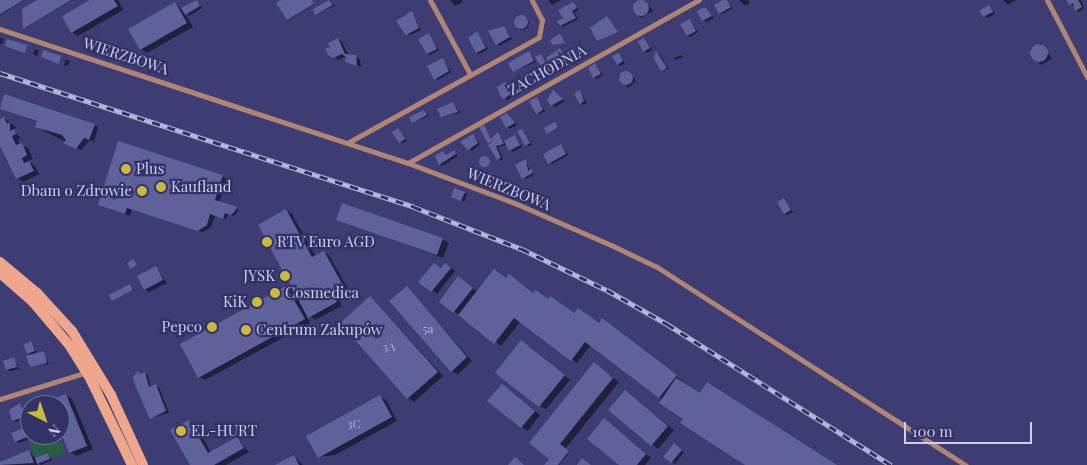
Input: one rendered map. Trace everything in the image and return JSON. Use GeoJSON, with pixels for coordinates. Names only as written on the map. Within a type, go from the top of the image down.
{"type":"FeatureCollection","features":[{"type":"Feature","properties":{"kind":"main road"},"geometry":{"type":"LineString","coordinates":[[0,262],[37,292],[72,331],[111,395],[143,465]]}},
{"type":"Feature","properties":{"kind":"main road"},"geometry":{"type":"LineString","coordinates":[[0,273],[48,317],[87,372],[132,465]]}},
{"type":"Feature","properties":{"kind":"street"},"geometry":{"type":"LineString","coordinates":[[430,0],[470,74]]}},
{"type":"Feature","properties":{"kind":"street"},"geometry":{"type":"LineString","coordinates":[[349,142],[538,37],[542,20],[532,0]]}},
{"type":"Feature","properties":{"kind":"street","name":"ZACHODNIA"},"geometry":{"type":"LineString","coordinates":[[408,163],[699,0]]}},
{"type":"Feature","properties":{"kind":"street"},"geometry":{"type":"LineString","coordinates":[[1047,0],[1087,77]]}},
{"type":"Feature","properties":{"kind":"street","name":"WIERZBOWA"},"geometry":{"type":"LineString","coordinates":[[0,29],[349,142],[408,163],[517,204],[657,267],[966,465]]}},
{"type":"Feature","properties":{"kind":"street"},"geometry":{"type":"LineString","coordinates":[[0,399],[87,372]]}},
{"type":"Feature","properties":{"kind":"green space"},"geometry":{"type":"Polygon","coordinates":[[[30,445],[61,445],[65,453],[50,459],[47,453],[35,458],[30,445]]]}},
{"type":"Feature","properties":{"kind":"building"},"geometry":{"type":"Polygon","coordinates":[[[0,0],[24,0],[0,14],[0,0]]]}},
{"type":"Feature","properties":{"kind":"building"},"geometry":{"type":"Polygon","coordinates":[[[37,0],[71,0],[23,29],[22,9],[37,0]]]}},
{"type":"Feature","properties":{"kind":"building"},"geometry":{"type":"Polygon","coordinates":[[[90,0],[114,0],[118,6],[71,33],[62,16],[90,0]]]}},
{"type":"Feature","properties":{"kind":"building"},"geometry":{"type":"Polygon","coordinates":[[[197,0],[200,6],[185,15],[181,8],[197,0]]]}},
{"type":"Feature","properties":{"kind":"building"},"geometry":{"type":"Polygon","coordinates":[[[281,0],[312,0],[314,4],[287,20],[276,3],[281,0]]]}},
{"type":"Feature","properties":{"kind":"building"},"geometry":{"type":"Polygon","coordinates":[[[329,0],[333,5],[315,15],[313,9],[329,0]]]}},
{"type":"Feature","properties":{"kind":"building"},"geometry":{"type":"Polygon","coordinates":[[[641,0],[649,8],[641,16],[633,8],[641,0]]]}},
{"type":"Feature","properties":{"kind":"building"},"geometry":{"type":"Polygon","coordinates":[[[727,0],[731,7],[719,14],[714,5],[727,0]]]}},
{"type":"Feature","properties":{"kind":"building"},"geometry":{"type":"Polygon","coordinates":[[[1066,0],[1078,0],[1082,7],[1075,11],[1073,3],[1069,5],[1066,0]]]}},
{"type":"Feature","properties":{"kind":"building"},"geometry":{"type":"Polygon","coordinates":[[[175,2],[187,23],[140,50],[128,29],[175,2]]]}},
{"type":"Feature","properties":{"kind":"building"},"geometry":{"type":"Polygon","coordinates":[[[573,2],[577,8],[572,11],[576,18],[560,26],[557,21],[563,18],[558,10],[573,2]]]}},
{"type":"Feature","properties":{"kind":"building"},"geometry":{"type":"Polygon","coordinates":[[[989,5],[993,12],[983,17],[979,11],[989,5]]]}},
{"type":"Feature","properties":{"kind":"building"},"geometry":{"type":"Polygon","coordinates":[[[705,7],[712,16],[702,21],[697,11],[705,7]]]}},
{"type":"Feature","properties":{"kind":"building"},"geometry":{"type":"Polygon","coordinates":[[[412,11],[419,28],[406,35],[396,21],[412,11]]]}},
{"type":"Feature","properties":{"kind":"building"},"geometry":{"type":"Polygon","coordinates":[[[521,15],[526,17],[528,22],[526,27],[521,29],[516,27],[514,22],[516,17],[521,15]]]}},
{"type":"Feature","properties":{"kind":"building"},"geometry":{"type":"Polygon","coordinates":[[[607,16],[618,32],[597,41],[590,28],[607,16]]]}},
{"type":"Feature","properties":{"kind":"building"},"geometry":{"type":"Polygon","coordinates":[[[690,19],[696,31],[687,36],[680,24],[690,19]]]}},
{"type":"Feature","properties":{"kind":"building"},"geometry":{"type":"Polygon","coordinates":[[[504,26],[510,37],[496,45],[488,31],[504,26]]]}},
{"type":"Feature","properties":{"kind":"building"},"geometry":{"type":"Polygon","coordinates":[[[477,31],[486,48],[476,53],[468,38],[477,31]]]}},
{"type":"Feature","properties":{"kind":"building"},"geometry":{"type":"Polygon","coordinates":[[[429,33],[437,49],[427,54],[418,39],[429,33]]]}},
{"type":"Feature","properties":{"kind":"building"},"geometry":{"type":"Polygon","coordinates":[[[560,34],[565,43],[553,45],[550,40],[560,34]]]}},
{"type":"Feature","properties":{"kind":"building"},"geometry":{"type":"Polygon","coordinates":[[[338,38],[345,54],[356,55],[357,66],[345,62],[346,57],[342,54],[333,58],[328,55],[325,49],[330,47],[328,43],[338,38]]]}},
{"type":"Feature","properties":{"kind":"building"},"geometry":{"type":"Polygon","coordinates":[[[644,38],[650,48],[643,52],[638,41],[644,38]]]}},
{"type":"Feature","properties":{"kind":"building"},"geometry":{"type":"Polygon","coordinates":[[[7,39],[27,45],[25,53],[5,46],[7,39]]]}},
{"type":"Feature","properties":{"kind":"building"},"geometry":{"type":"Polygon","coordinates":[[[1035,44],[1043,44],[1048,49],[1046,60],[1035,62],[1030,57],[1030,49],[1035,44]]]}},
{"type":"Feature","properties":{"kind":"building"},"geometry":{"type":"Polygon","coordinates":[[[577,47],[582,56],[574,60],[569,52],[577,47]]]}},
{"type":"Feature","properties":{"kind":"building"},"geometry":{"type":"Polygon","coordinates":[[[560,48],[566,59],[552,68],[546,58],[560,48]]]}},
{"type":"Feature","properties":{"kind":"building"},"geometry":{"type":"Polygon","coordinates":[[[43,50],[61,56],[59,64],[41,57],[43,50]]]}},
{"type":"Feature","properties":{"kind":"building"},"geometry":{"type":"Polygon","coordinates":[[[529,51],[534,61],[513,72],[508,63],[529,51]]]}},
{"type":"Feature","properties":{"kind":"building"},"geometry":{"type":"Polygon","coordinates":[[[656,51],[667,68],[661,71],[654,59],[656,51]]]}},
{"type":"Feature","properties":{"kind":"building"},"geometry":{"type":"Polygon","coordinates":[[[619,53],[623,61],[617,65],[612,56],[619,53]]]}},
{"type":"Feature","properties":{"kind":"building"},"geometry":{"type":"Polygon","coordinates":[[[541,54],[551,72],[546,75],[535,57],[541,54]]]}},
{"type":"Feature","properties":{"kind":"building"},"geometry":{"type":"Polygon","coordinates":[[[443,58],[449,71],[434,80],[427,66],[443,58]]]}},
{"type":"Feature","properties":{"kind":"building"},"geometry":{"type":"Polygon","coordinates":[[[595,63],[601,74],[593,78],[588,68],[595,63]]]}},
{"type":"Feature","properties":{"kind":"building"},"geometry":{"type":"Polygon","coordinates":[[[623,71],[629,71],[633,78],[629,85],[623,85],[619,81],[619,75],[623,71]]]}},
{"type":"Feature","properties":{"kind":"building"},"geometry":{"type":"Polygon","coordinates":[[[505,82],[515,91],[504,99],[500,96],[497,87],[505,82]]]}},
{"type":"Feature","properties":{"kind":"building"},"geometry":{"type":"Polygon","coordinates":[[[553,90],[563,99],[551,106],[547,100],[553,90]]]}},
{"type":"Feature","properties":{"kind":"building"},"geometry":{"type":"Polygon","coordinates":[[[580,90],[584,101],[580,104],[574,94],[580,90]]]}},
{"type":"Feature","properties":{"kind":"building"},"geometry":{"type":"Polygon","coordinates":[[[4,94],[95,124],[89,140],[84,138],[76,149],[63,143],[66,140],[62,135],[35,127],[37,121],[0,109],[4,94]]]}},
{"type":"Feature","properties":{"kind":"building"},"geometry":{"type":"Polygon","coordinates":[[[537,97],[543,110],[536,114],[529,101],[537,97]]]}},
{"type":"Feature","properties":{"kind":"building"},"geometry":{"type":"Polygon","coordinates":[[[453,102],[458,112],[441,117],[437,109],[453,102]]]}},
{"type":"Feature","properties":{"kind":"building"},"geometry":{"type":"Polygon","coordinates":[[[424,110],[427,115],[412,123],[409,117],[424,110]]]}},
{"type":"Feature","properties":{"kind":"building"},"geometry":{"type":"Polygon","coordinates":[[[507,113],[515,123],[506,128],[500,117],[507,113]]]}},
{"type":"Feature","properties":{"kind":"building"},"geometry":{"type":"Polygon","coordinates":[[[4,117],[7,124],[10,122],[10,131],[14,129],[16,134],[12,136],[16,145],[22,143],[27,155],[22,158],[24,163],[29,161],[34,171],[16,179],[0,146],[0,119],[4,117]]]}},
{"type":"Feature","properties":{"kind":"building"},"geometry":{"type":"Polygon","coordinates":[[[555,122],[558,127],[547,134],[544,128],[555,122]]]}},
{"type":"Feature","properties":{"kind":"building"},"geometry":{"type":"Polygon","coordinates":[[[484,125],[491,139],[498,132],[504,144],[496,146],[501,158],[497,160],[488,145],[494,140],[488,144],[479,127],[484,125]]]}},
{"type":"Feature","properties":{"kind":"building"},"geometry":{"type":"Polygon","coordinates":[[[398,128],[405,139],[399,143],[392,132],[398,128]]]}},
{"type":"Feature","properties":{"kind":"building"},"geometry":{"type":"Polygon","coordinates":[[[522,129],[530,143],[525,146],[517,131],[522,129]]]}},
{"type":"Feature","properties":{"kind":"building"},"geometry":{"type":"Polygon","coordinates":[[[473,134],[478,143],[468,150],[460,142],[473,134]]]}},
{"type":"Feature","properties":{"kind":"building"},"geometry":{"type":"Polygon","coordinates":[[[515,135],[520,145],[509,151],[504,141],[515,135]]]}},
{"type":"Feature","properties":{"kind":"building","name":"Kaufland"},"geometry":{"type":"Polygon","coordinates":[[[118,141],[223,175],[215,200],[237,207],[235,211],[231,215],[225,213],[223,219],[210,214],[207,225],[198,231],[127,208],[125,214],[98,205],[118,141]]]}},
{"type":"Feature","properties":{"kind":"building"},"geometry":{"type":"Polygon","coordinates":[[[561,144],[566,154],[548,164],[543,154],[561,144]]]}},
{"type":"Feature","properties":{"kind":"building"},"geometry":{"type":"Polygon","coordinates":[[[454,150],[456,154],[439,165],[435,156],[443,151],[446,155],[454,150]]]}},
{"type":"Feature","properties":{"kind":"building"},"geometry":{"type":"Polygon","coordinates":[[[484,155],[490,161],[484,167],[478,161],[484,155]]]}},
{"type":"Feature","properties":{"kind":"building"},"geometry":{"type":"Polygon","coordinates":[[[526,159],[528,171],[531,169],[533,173],[522,179],[515,165],[526,159]]]}},
{"type":"Feature","properties":{"kind":"building"},"geometry":{"type":"Polygon","coordinates":[[[488,173],[492,173],[495,178],[494,182],[488,183],[485,180],[485,176],[488,173]]]}},
{"type":"Feature","properties":{"kind":"building"},"geometry":{"type":"Polygon","coordinates":[[[454,188],[465,192],[461,201],[451,197],[454,188]]]}},
{"type":"Feature","properties":{"kind":"building"},"geometry":{"type":"Polygon","coordinates":[[[784,198],[791,210],[784,214],[777,202],[784,198]]]}},
{"type":"Feature","properties":{"kind":"building"},"geometry":{"type":"Polygon","coordinates":[[[342,203],[443,238],[437,255],[336,220],[342,203]]]}},
{"type":"Feature","properties":{"kind":"building"},"geometry":{"type":"Polygon","coordinates":[[[286,209],[312,257],[324,251],[345,289],[333,295],[337,302],[308,318],[258,225],[286,209]]]}},
{"type":"Feature","properties":{"kind":"building"},"geometry":{"type":"Polygon","coordinates":[[[133,259],[137,265],[130,269],[127,263],[133,259]]]}},
{"type":"Feature","properties":{"kind":"building"},"geometry":{"type":"Polygon","coordinates":[[[434,263],[441,268],[445,263],[451,268],[431,292],[418,282],[434,263]]]}},
{"type":"Feature","properties":{"kind":"building"},"geometry":{"type":"Polygon","coordinates":[[[156,266],[163,280],[144,290],[137,276],[156,266]]]}},
{"type":"Feature","properties":{"kind":"building"},"geometry":{"type":"Polygon","coordinates":[[[494,269],[506,278],[509,274],[533,293],[536,290],[548,299],[550,296],[574,313],[578,308],[599,323],[602,318],[677,375],[659,398],[585,342],[571,361],[514,318],[494,344],[458,315],[494,269]]]}},
{"type":"Feature","properties":{"kind":"building"},"geometry":{"type":"Polygon","coordinates":[[[458,276],[473,288],[453,313],[439,302],[458,276]]]}},
{"type":"Feature","properties":{"kind":"building"},"geometry":{"type":"Polygon","coordinates":[[[130,284],[133,290],[112,301],[109,295],[130,284]]]}},
{"type":"Feature","properties":{"kind":"building","name":"Centrum Zakupów"},"geometry":{"type":"Polygon","coordinates":[[[286,286],[305,319],[198,378],[180,344],[286,286]]]}},
{"type":"Feature","properties":{"kind":"building"},"geometry":{"type":"Polygon","coordinates":[[[407,286],[467,357],[451,372],[389,301],[407,286]]]}},
{"type":"Feature","properties":{"kind":"building"},"geometry":{"type":"Polygon","coordinates":[[[370,296],[438,372],[407,399],[340,323],[370,296]]]}},
{"type":"Feature","properties":{"kind":"building"},"geometry":{"type":"Polygon","coordinates":[[[521,340],[565,375],[539,407],[495,373],[521,340]]]}},
{"type":"Feature","properties":{"kind":"building"},"geometry":{"type":"Polygon","coordinates":[[[31,341],[35,351],[27,354],[23,345],[31,341]]]}},
{"type":"Feature","properties":{"kind":"building"},"geometry":{"type":"Polygon","coordinates":[[[44,351],[47,363],[30,367],[26,356],[44,351]]]}},
{"type":"Feature","properties":{"kind":"building"},"geometry":{"type":"Polygon","coordinates":[[[14,357],[17,367],[6,370],[3,361],[14,357]]]}},
{"type":"Feature","properties":{"kind":"building"},"geometry":{"type":"Polygon","coordinates":[[[594,362],[613,378],[560,444],[569,451],[558,465],[544,465],[549,459],[529,443],[594,362]]]}},
{"type":"Feature","properties":{"kind":"building"},"geometry":{"type":"Polygon","coordinates":[[[138,371],[140,374],[145,372],[149,387],[156,384],[166,411],[150,419],[133,377],[138,371]]]}},
{"type":"Feature","properties":{"kind":"building"},"geometry":{"type":"Polygon","coordinates":[[[676,378],[700,393],[707,382],[837,465],[745,465],[680,423],[683,419],[659,403],[676,378]]]}},
{"type":"Feature","properties":{"kind":"building"},"geometry":{"type":"Polygon","coordinates":[[[502,384],[535,411],[521,428],[487,401],[502,384]]]}},
{"type":"Feature","properties":{"kind":"building"},"geometry":{"type":"Polygon","coordinates":[[[625,390],[668,426],[651,446],[608,410],[625,390]]]}},
{"type":"Feature","properties":{"kind":"building"},"geometry":{"type":"Polygon","coordinates":[[[380,395],[392,417],[318,458],[306,436],[380,395]]]}},
{"type":"Feature","properties":{"kind":"building"},"geometry":{"type":"Polygon","coordinates":[[[20,403],[20,419],[12,421],[9,410],[20,403]]]}},
{"type":"Feature","properties":{"kind":"building"},"geometry":{"type":"Polygon","coordinates":[[[70,404],[87,446],[69,453],[66,445],[70,445],[70,404]]]}},
{"type":"Feature","properties":{"kind":"building"},"geometry":{"type":"Polygon","coordinates":[[[604,418],[646,454],[637,465],[619,465],[587,439],[604,418]]]}},
{"type":"Feature","properties":{"kind":"building"},"geometry":{"type":"Polygon","coordinates":[[[189,420],[208,453],[237,437],[244,448],[214,465],[190,465],[170,430],[189,420]]]}},
{"type":"Feature","properties":{"kind":"building"},"geometry":{"type":"Polygon","coordinates":[[[20,430],[20,440],[15,442],[11,433],[20,430]]]}},
{"type":"Feature","properties":{"kind":"building"},"geometry":{"type":"Polygon","coordinates":[[[674,443],[682,450],[671,463],[663,457],[674,443]]]}},
{"type":"Feature","properties":{"kind":"building"},"geometry":{"type":"Polygon","coordinates":[[[29,450],[34,463],[0,465],[0,462],[29,450]]]}},
{"type":"Feature","properties":{"kind":"building"},"geometry":{"type":"Polygon","coordinates":[[[48,453],[50,459],[37,464],[35,458],[48,453]]]}},
{"type":"Feature","properties":{"kind":"building"},"geometry":{"type":"Polygon","coordinates":[[[294,455],[299,465],[275,465],[294,455]]]}},
{"type":"Feature","properties":{"kind":"building"},"geometry":{"type":"Polygon","coordinates":[[[515,457],[524,465],[508,465],[515,457]]]}},
{"type":"Feature","properties":{"kind":"building"},"geometry":{"type":"Polygon","coordinates":[[[582,458],[591,465],[577,465],[582,458]]]}},
{"type":"Feature","properties":{"kind":"railway"},"geometry":{"type":"LineString","coordinates":[[0,73],[414,207],[522,249],[607,290],[667,324],[891,465]]}},
{"type":"Feature","properties":{"kind":"place","name":"Plus"},"geometry":{"type":"Point","coordinates":[126,169]}},
{"type":"Feature","properties":{"kind":"place","name":"Kaufland"},"geometry":{"type":"Point","coordinates":[161,187]}},
{"type":"Feature","properties":{"kind":"place","name":"Dbam o Zdrowie"},"geometry":{"type":"Point","coordinates":[142,191]}},
{"type":"Feature","properties":{"kind":"place","name":"RTV Euro AGD"},"geometry":{"type":"Point","coordinates":[267,242]}},
{"type":"Feature","properties":{"kind":"place","name":"JYSK"},"geometry":{"type":"Point","coordinates":[285,276]}},
{"type":"Feature","properties":{"kind":"place","name":"Cosmedica"},"geometry":{"type":"Point","coordinates":[275,293]}},
{"type":"Feature","properties":{"kind":"place","name":"KiK"},"geometry":{"type":"Point","coordinates":[257,302]}},
{"type":"Feature","properties":{"kind":"place","name":"Pepco"},"geometry":{"type":"Point","coordinates":[212,327]}},
{"type":"Feature","properties":{"kind":"place","name":"Centrum Zakupów"},"geometry":{"type":"Point","coordinates":[246,330]}},
{"type":"Feature","properties":{"kind":"place","name":"EL-HURT"},"geometry":{"type":"Point","coordinates":[181,431]}}]}
